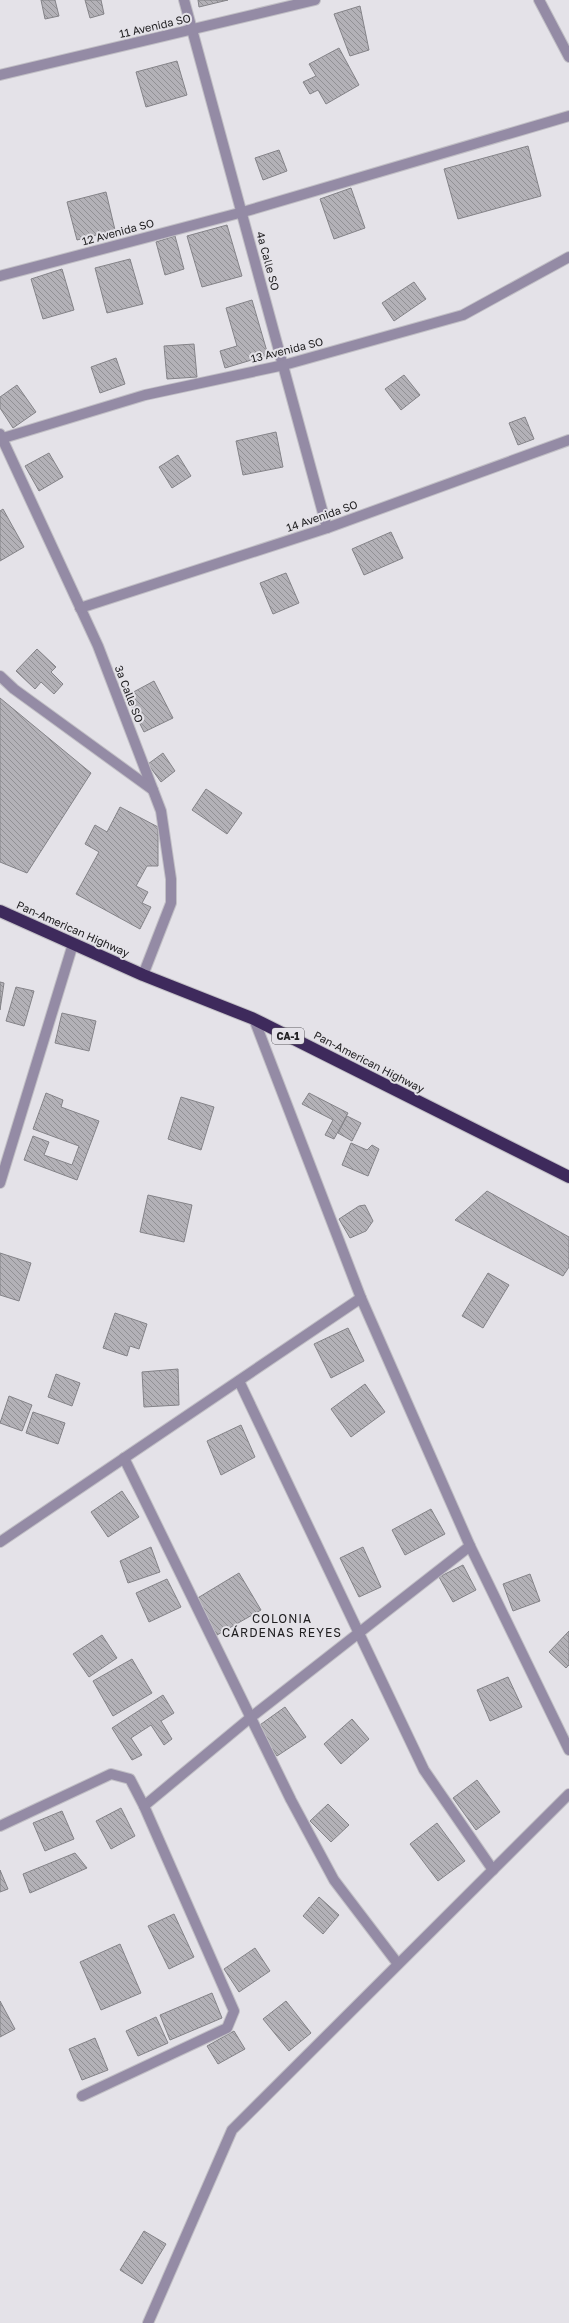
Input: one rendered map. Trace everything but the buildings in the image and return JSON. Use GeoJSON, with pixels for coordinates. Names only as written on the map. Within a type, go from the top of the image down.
{"type":"FeatureCollection","features":[{"type":"Feature","properties":{"kind":"highway","name":"Pan-American Highway"},"geometry":{"type":"LineString","coordinates":[[0,911],[143,975],[254,1019],[569,1177]]}},
{"type":"Feature","properties":{"kind":"street","name":"4a Calle SO"},"geometry":{"type":"LineString","coordinates":[[184,0],[327,528]]}},
{"type":"Feature","properties":{"kind":"street","name":"11 Avenida SO"},"geometry":{"type":"LineString","coordinates":[[0,75],[315,0]]}},
{"type":"Feature","properties":{"kind":"street"},"geometry":{"type":"LineString","coordinates":[[539,0],[569,57]]}},
{"type":"Feature","properties":{"kind":"street","name":"12 Avenida SO"},"geometry":{"type":"LineString","coordinates":[[0,276],[242,212],[569,116]]}},
{"type":"Feature","properties":{"kind":"street","name":"13 Avenida SO"},"geometry":{"type":"LineString","coordinates":[[1,437],[145,395],[284,365],[463,315],[569,257]]}},
{"type":"Feature","properties":{"kind":"street","name":"3a Calle SO"},"geometry":{"type":"LineString","coordinates":[[1,437],[98,646],[161,811],[171,879],[171,903],[143,975]]}},
{"type":"Feature","properties":{"kind":"street","name":"14 Avenida SO"},"geometry":{"type":"LineString","coordinates":[[80,608],[327,528],[569,440]]}},
{"type":"Feature","properties":{"kind":"street"},"geometry":{"type":"LineString","coordinates":[[0,676],[14,689],[153,790]]}},
{"type":"Feature","properties":{"kind":"street"},"geometry":{"type":"LineString","coordinates":[[0,1184],[73,944]]}},
{"type":"Feature","properties":{"kind":"street"},"geometry":{"type":"LineString","coordinates":[[254,1019],[361,1298],[470,1546],[569,1750]]}},
{"type":"Feature","properties":{"kind":"street"},"geometry":{"type":"LineString","coordinates":[[0,1542],[361,1298]]}},
{"type":"Feature","properties":{"kind":"street"},"geometry":{"type":"LineString","coordinates":[[239,1380],[424,1770],[493,1870]]}},
{"type":"Feature","properties":{"kind":"street"},"geometry":{"type":"LineString","coordinates":[[124,1458],[250,1718],[291,1800],[334,1880],[398,1964]]}},
{"type":"Feature","properties":{"kind":"street"},"geometry":{"type":"LineString","coordinates":[[144,1806],[250,1718],[470,1546]]}},
{"type":"Feature","properties":{"kind":"street"},"geometry":{"type":"LineString","coordinates":[[0,1826],[111,1774],[130,1779],[144,1806],[234,2011],[227,2028],[82,2096]]}},
{"type":"Feature","properties":{"kind":"street"},"geometry":{"type":"LineString","coordinates":[[148,2323],[232,2130],[569,1794]]}},
{"type":"Feature","properties":{"kind":"district","name":"COLONIA CÁRDENAS REYES"},"geometry":{"type":"Point","coordinates":[282,1626]}}]}
